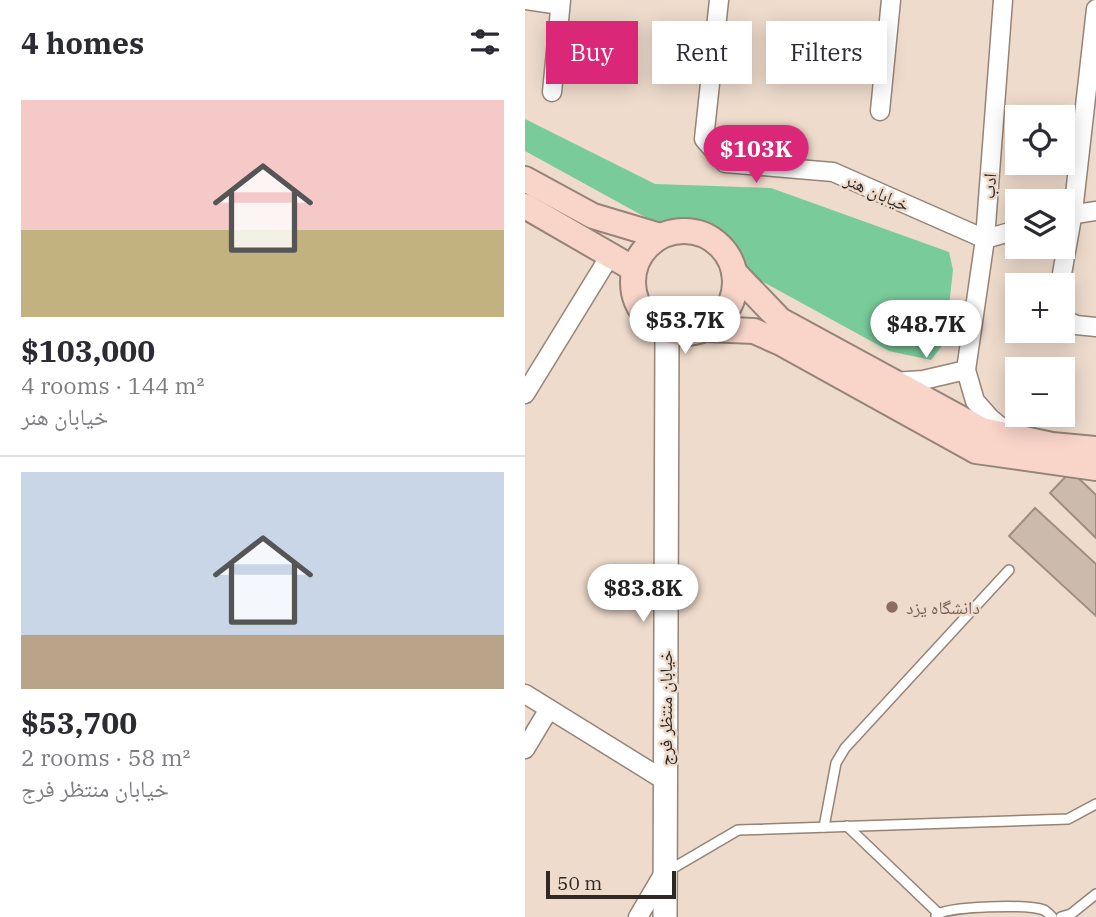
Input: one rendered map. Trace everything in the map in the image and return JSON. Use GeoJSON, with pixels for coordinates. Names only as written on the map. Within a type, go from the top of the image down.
{"type":"FeatureCollection","features":[{"type":"Feature","properties":{"kind":"main road"},"geometry":{"type":"LineString","coordinates":[[525,179],[593,216],[660,236]]}},
{"type":"Feature","properties":{"kind":"main road"},"geometry":{"type":"LineString","coordinates":[[525,206],[634,269]]}},
{"type":"Feature","properties":{"kind":"main road"},"geometry":{"type":"LineString","coordinates":[[1096,449],[1016,439],[982,430],[890,382],[780,320],[734,272],[725,251],[707,236],[683,230],[660,236],[644,251],[634,269],[633,288],[638,306],[650,321],[667,331],[687,334],[706,329],[754,331],[781,343],[975,451],[1096,468]]}},
{"type":"Feature","properties":{"kind":"main road"},"geometry":{"type":"LineString","coordinates":[[706,329],[722,317],[732,300],[734,272]]}},
{"type":"Feature","properties":{"kind":"street"},"geometry":{"type":"LineString","coordinates":[[525,0],[560,2],[552,92]]}},
{"type":"Feature","properties":{"kind":"street","name":"خیابان هنر"},"geometry":{"type":"LineString","coordinates":[[719,0],[704,139],[725,163],[833,172],[985,239]]}},
{"type":"Feature","properties":{"kind":"street"},"geometry":{"type":"LineString","coordinates":[[880,111],[891,0]]}},
{"type":"Feature","properties":{"kind":"street","name":"ادب"},"geometry":{"type":"LineString","coordinates":[[966,370],[985,239],[1003,0]]}},
{"type":"Feature","properties":{"kind":"street"},"geometry":{"type":"LineString","coordinates":[[1071,189],[1096,9]]}},
{"type":"Feature","properties":{"kind":"street"},"geometry":{"type":"LineString","coordinates":[[1075,213],[1096,211]]}},
{"type":"Feature","properties":{"kind":"street"},"geometry":{"type":"LineString","coordinates":[[985,239],[1005,233]]}},
{"type":"Feature","properties":{"kind":"street"},"geometry":{"type":"LineString","coordinates":[[525,394],[611,254]]}},
{"type":"Feature","properties":{"kind":"street"},"geometry":{"type":"LineString","coordinates":[[1075,324],[1096,327]]}},
{"type":"Feature","properties":{"kind":"street","name":"خیابان منتظر فرج"},"geometry":{"type":"LineString","coordinates":[[664,917],[667,331]]}},
{"type":"Feature","properties":{"kind":"street"},"geometry":{"type":"LineString","coordinates":[[890,382],[923,380],[966,370],[975,401],[990,418],[1016,439]]}},
{"type":"Feature","properties":{"kind":"street"},"geometry":{"type":"LineString","coordinates":[[525,694],[664,780]]}},
{"type":"Feature","properties":{"kind":"street"},"geometry":{"type":"LineString","coordinates":[[525,749],[549,709]]}},
{"type":"Feature","properties":{"kind":"street"},"geometry":{"type":"LineString","coordinates":[[638,917],[664,873]]}},
{"type":"Feature","properties":{"kind":"lane"},"geometry":{"type":"LineString","coordinates":[[824,827],[836,763],[845,748],[1009,570]]}},
{"type":"Feature","properties":{"kind":"lane"},"geometry":{"type":"LineString","coordinates":[[664,873],[738,830],[1068,819],[1096,804]]}},
{"type":"Feature","properties":{"kind":"lane"},"geometry":{"type":"LineString","coordinates":[[847,826],[936,915],[949,908],[1024,908],[1044,910],[1052,917]]}},
{"type":"Feature","properties":{"kind":"lane"},"geometry":{"type":"LineString","coordinates":[[1061,917],[1071,914],[1096,894]]}},
{"type":"Feature","properties":{"kind":"green space"},"geometry":{"type":"Polygon","coordinates":[[[525,119],[655,184],[771,188],[949,252],[953,270],[945,342],[931,360],[889,351],[525,151],[525,119]]]}},
{"type":"Feature","properties":{"kind":"building"},"geometry":{"type":"Polygon","coordinates":[[[1071,471],[1096,495],[1096,538],[1050,493],[1071,471]]]}},
{"type":"Feature","properties":{"kind":"building"},"geometry":{"type":"Polygon","coordinates":[[[1035,508],[1096,564],[1096,616],[1009,536],[1035,508]]]}},
{"type":"Feature","properties":{"kind":"place","name":"دانشگاه یزد"},"geometry":{"type":"Point","coordinates":[892,607]}}]}
